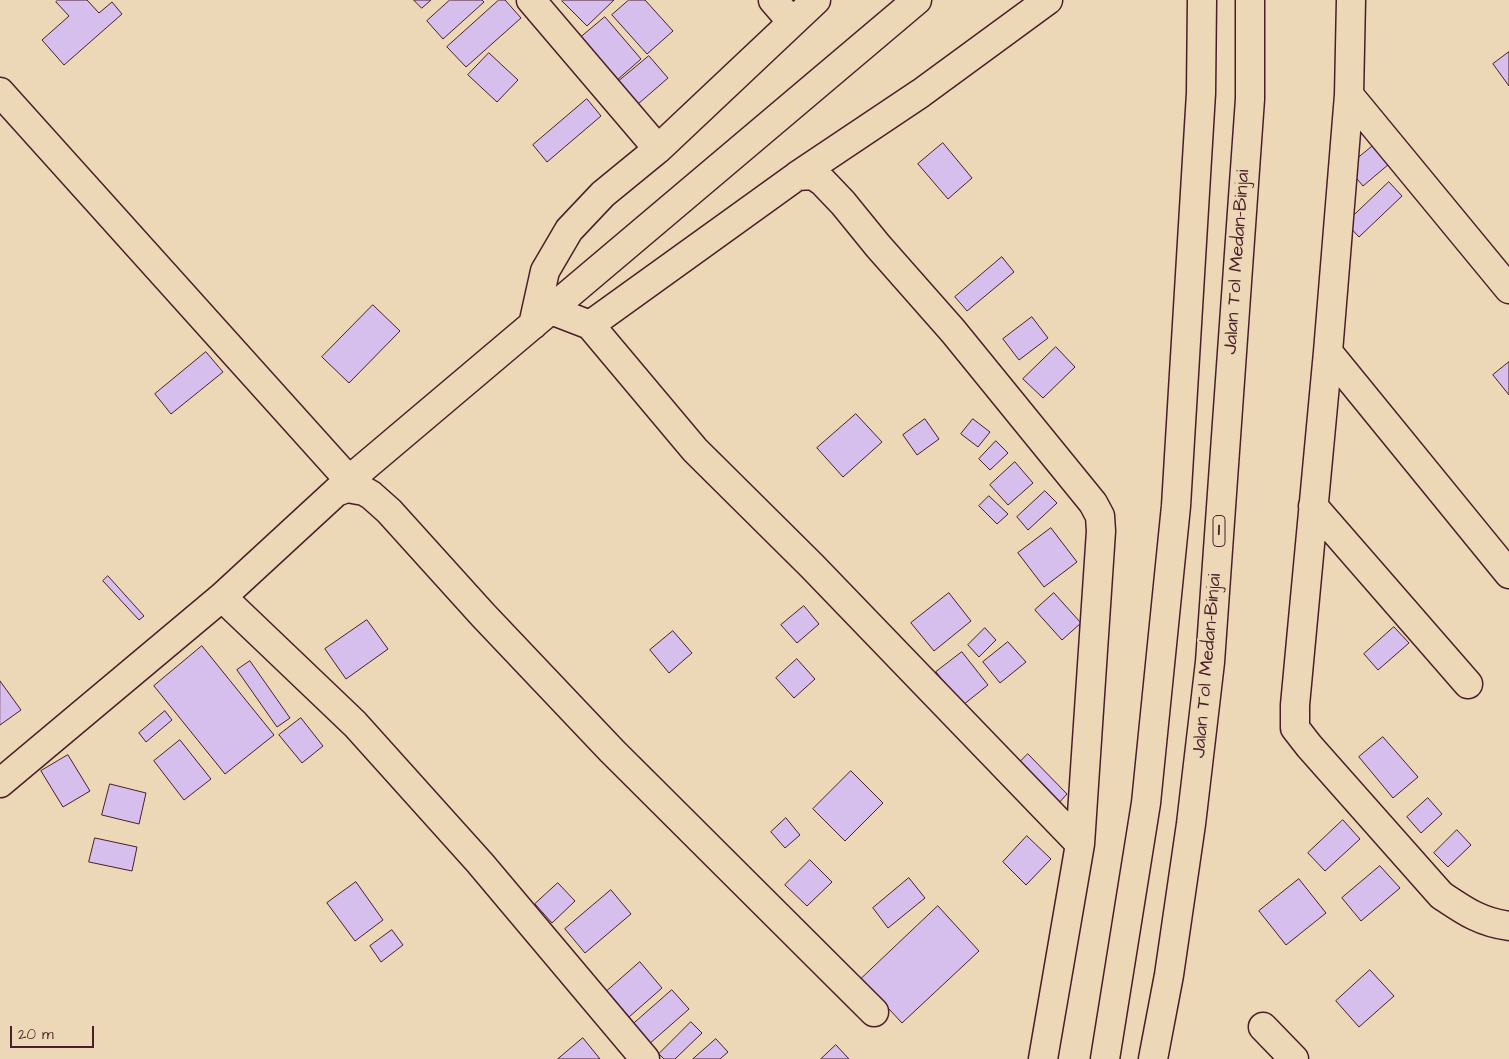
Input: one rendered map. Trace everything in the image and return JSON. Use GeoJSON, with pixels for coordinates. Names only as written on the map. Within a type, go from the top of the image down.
{"type":"FeatureCollection","features":[{"type":"Feature","properties":{"kind":"main road"},"geometry":{"type":"LineString","coordinates":[[531,0],[658,149]]}},
{"type":"Feature","properties":{"kind":"main road"},"geometry":{"type":"LineString","coordinates":[[773,0],[792,22]]}},
{"type":"Feature","properties":{"kind":"main road"},"geometry":{"type":"LineString","coordinates":[[542,317],[545,272],[569,230],[603,194],[658,149],[816,0]]}},
{"type":"Feature","properties":{"kind":"main road"},"geometry":{"type":"LineString","coordinates":[[0,783],[222,597],[343,486],[917,0]]}},
{"type":"Feature","properties":{"kind":"main road"},"geometry":{"type":"LineString","coordinates":[[590,325],[797,176],[921,93],[1048,0]]}},
{"type":"Feature","properties":{"kind":"main road"},"geometry":{"type":"LineString","coordinates":[[1105,1059],[1146,803],[1176,506],[1201,93],[1202,0]]}},
{"type":"Feature","properties":{"kind":"main road","name":"Jalan Tol Medan–Binjai"},"geometry":{"type":"LineString","coordinates":[[1153,1059],[1169,975],[1191,824],[1210,662],[1250,99],[1250,0]]}},
{"type":"Feature","properties":{"kind":"main road"},"geometry":{"type":"LineString","coordinates":[[1351,0],[1349,95],[1328,352],[1295,705],[1295,728],[1308,746],[1441,895],[1468,914],[1492,924],[1509,926]]}},
{"type":"Feature","properties":{"kind":"main road"},"geometry":{"type":"LineString","coordinates":[[0,92],[343,486],[364,491],[389,511],[483,615],[612,751],[874,1012]]}},
{"type":"Feature","properties":{"kind":"main road"},"geometry":{"type":"LineString","coordinates":[[1349,95],[1509,289]]}},
{"type":"Feature","properties":{"kind":"main road"},"geometry":{"type":"LineString","coordinates":[[797,176],[813,175],[823,182],[843,203],[959,338],[1094,503],[1100,516],[1101,531],[1080,844],[1043,1059]]}},
{"type":"Feature","properties":{"kind":"main road"},"geometry":{"type":"LineString","coordinates":[[542,317],[590,325],[695,450],[812,566],[1080,844]]}},
{"type":"Feature","properties":{"kind":"main road"},"geometry":{"type":"LineString","coordinates":[[1328,352],[1509,574]]}},
{"type":"Feature","properties":{"kind":"main road"},"geometry":{"type":"LineString","coordinates":[[1313,506],[1468,684]]}},
{"type":"Feature","properties":{"kind":"main road"},"geometry":{"type":"LineString","coordinates":[[222,597],[355,724],[480,863],[643,1058]]}},
{"type":"Feature","properties":{"kind":"main road"},"geometry":{"type":"LineString","coordinates":[[1264,1027],[1294,1059]]}},
{"type":"Feature","properties":{"kind":"building"},"geometry":{"type":"Polygon","coordinates":[[[58,0],[87,0],[99,13],[112,2],[122,14],[64,65],[42,40],[69,16],[56,2],[58,0]]]}},
{"type":"Feature","properties":{"kind":"building"},"geometry":{"type":"Polygon","coordinates":[[[414,0],[431,0],[422,8],[414,0]]]}},
{"type":"Feature","properties":{"kind":"building"},"geometry":{"type":"Polygon","coordinates":[[[450,0],[482,0],[484,2],[443,39],[427,21],[450,0]]]}},
{"type":"Feature","properties":{"kind":"building"},"geometry":{"type":"Polygon","coordinates":[[[499,0],[505,0],[521,18],[466,67],[447,47],[499,0]]]}},
{"type":"Feature","properties":{"kind":"building"},"geometry":{"type":"Polygon","coordinates":[[[563,0],[614,0],[587,26],[563,0]]]}},
{"type":"Feature","properties":{"kind":"building"},"geometry":{"type":"Polygon","coordinates":[[[629,0],[645,0],[673,31],[647,54],[612,15],[629,0]]]}},
{"type":"Feature","properties":{"kind":"building"},"geometry":{"type":"Polygon","coordinates":[[[605,17],[641,59],[616,81],[580,38],[605,17]]]}},
{"type":"Feature","properties":{"kind":"building"},"geometry":{"type":"Polygon","coordinates":[[[1509,52],[1509,86],[1493,64],[1509,52]]]}},
{"type":"Feature","properties":{"kind":"building"},"geometry":{"type":"Polygon","coordinates":[[[489,53],[518,80],[497,102],[468,75],[489,53]]]}},
{"type":"Feature","properties":{"kind":"building"},"geometry":{"type":"Polygon","coordinates":[[[649,56],[668,78],[638,104],[619,81],[649,56]]]}},
{"type":"Feature","properties":{"kind":"building"},"geometry":{"type":"Polygon","coordinates":[[[587,99],[601,116],[547,162],[533,145],[587,99]]]}},
{"type":"Feature","properties":{"kind":"building"},"geometry":{"type":"Polygon","coordinates":[[[943,143],[972,178],[948,199],[918,164],[943,143]]]}},
{"type":"Feature","properties":{"kind":"building"},"geometry":{"type":"Polygon","coordinates":[[[1374,145],[1389,164],[1363,186],[1347,167],[1374,145]]]}},
{"type":"Feature","properties":{"kind":"building"},"geometry":{"type":"Polygon","coordinates":[[[1389,182],[1402,196],[1359,237],[1346,223],[1389,182]]]}},
{"type":"Feature","properties":{"kind":"building"},"geometry":{"type":"Polygon","coordinates":[[[1002,257],[1014,272],[967,311],[955,297],[1002,257]]]}},
{"type":"Feature","properties":{"kind":"building"},"geometry":{"type":"Polygon","coordinates":[[[373,305],[400,331],[349,383],[322,357],[373,305]]]}},
{"type":"Feature","properties":{"kind":"building"},"geometry":{"type":"Polygon","coordinates":[[[1032,317],[1048,338],[1019,360],[1003,339],[1032,317]]]}},
{"type":"Feature","properties":{"kind":"building"},"geometry":{"type":"Polygon","coordinates":[[[1056,347],[1075,367],[1043,398],[1023,379],[1056,347]]]}},
{"type":"Feature","properties":{"kind":"building"},"geometry":{"type":"Polygon","coordinates":[[[206,352],[223,372],[171,414],[155,394],[206,352]]]}},
{"type":"Feature","properties":{"kind":"building"},"geometry":{"type":"Polygon","coordinates":[[[1509,362],[1509,395],[1493,375],[1509,362]]]}},
{"type":"Feature","properties":{"kind":"building"},"geometry":{"type":"Polygon","coordinates":[[[856,414],[882,442],[843,477],[817,448],[856,414]]]}},
{"type":"Feature","properties":{"kind":"building"},"geometry":{"type":"Polygon","coordinates":[[[925,419],[939,439],[917,455],[903,435],[925,419]]]}},
{"type":"Feature","properties":{"kind":"building"},"geometry":{"type":"Polygon","coordinates":[[[973,419],[990,432],[978,447],[961,434],[973,419]]]}},
{"type":"Feature","properties":{"kind":"building"},"geometry":{"type":"Polygon","coordinates":[[[996,441],[1008,453],[990,470],[979,459],[996,441]]]}},
{"type":"Feature","properties":{"kind":"building"},"geometry":{"type":"Polygon","coordinates":[[[1015,462],[1033,483],[1008,505],[990,485],[1015,462]]]}},
{"type":"Feature","properties":{"kind":"building"},"geometry":{"type":"Polygon","coordinates":[[[1045,491],[1057,503],[1028,530],[1017,517],[1045,491]]]}},
{"type":"Feature","properties":{"kind":"building"},"geometry":{"type":"Polygon","coordinates":[[[989,496],[1008,514],[997,524],[979,506],[989,496]]]}},
{"type":"Feature","properties":{"kind":"building"},"geometry":{"type":"Polygon","coordinates":[[[1051,528],[1077,562],[1044,587],[1018,553],[1051,528]]]}},
{"type":"Feature","properties":{"kind":"building"},"geometry":{"type":"Polygon","coordinates":[[[108,576],[144,616],[139,620],[103,581],[108,576]]]}},
{"type":"Feature","properties":{"kind":"building"},"geometry":{"type":"Polygon","coordinates":[[[949,593],[971,621],[934,651],[911,623],[949,593]]]}},
{"type":"Feature","properties":{"kind":"building"},"geometry":{"type":"Polygon","coordinates":[[[1054,593],[1081,623],[1062,640],[1035,610],[1054,593]]]}},
{"type":"Feature","properties":{"kind":"building"},"geometry":{"type":"Polygon","coordinates":[[[804,606],[819,624],[797,643],[781,625],[804,606]]]}},
{"type":"Feature","properties":{"kind":"building"},"geometry":{"type":"Polygon","coordinates":[[[367,620],[388,649],[346,679],[325,649],[367,620]]]}},
{"type":"Feature","properties":{"kind":"building"},"geometry":{"type":"Polygon","coordinates":[[[1394,627],[1409,643],[1378,670],[1364,654],[1394,627]]]}},
{"type":"Feature","properties":{"kind":"building"},"geometry":{"type":"Polygon","coordinates":[[[985,628],[996,640],[979,657],[968,645],[985,628]]]}},
{"type":"Feature","properties":{"kind":"building"},"geometry":{"type":"Polygon","coordinates":[[[673,631],[692,653],[669,673],[650,650],[673,631]]]}},
{"type":"Feature","properties":{"kind":"building"},"geometry":{"type":"Polygon","coordinates":[[[1008,642],[1026,662],[1000,683],[983,662],[1008,642]]]}},
{"type":"Feature","properties":{"kind":"building"},"geometry":{"type":"Polygon","coordinates":[[[202,646],[274,735],[225,774],[154,686],[202,646]]]}},
{"type":"Feature","properties":{"kind":"building"},"geometry":{"type":"Polygon","coordinates":[[[962,652],[988,685],[963,705],[936,672],[962,652]]]}},
{"type":"Feature","properties":{"kind":"building"},"geometry":{"type":"Polygon","coordinates":[[[797,659],[815,679],[794,698],[776,678],[797,659]]]}},
{"type":"Feature","properties":{"kind":"building"},"geometry":{"type":"Polygon","coordinates":[[[250,661],[290,718],[277,727],[237,670],[250,661]]]}},
{"type":"Feature","properties":{"kind":"building"},"geometry":{"type":"Polygon","coordinates":[[[0,681],[21,710],[0,725],[0,681]]]}},
{"type":"Feature","properties":{"kind":"building"},"geometry":{"type":"Polygon","coordinates":[[[165,711],[172,720],[146,742],[139,733],[165,711]]]}},
{"type":"Feature","properties":{"kind":"building"},"geometry":{"type":"Polygon","coordinates":[[[301,718],[323,746],[302,763],[279,735],[301,718]]]}},
{"type":"Feature","properties":{"kind":"building"},"geometry":{"type":"Polygon","coordinates":[[[1383,737],[1418,777],[1393,798],[1359,757],[1383,737]]]}},
{"type":"Feature","properties":{"kind":"building"},"geometry":{"type":"Polygon","coordinates":[[[180,740],[211,779],[184,800],[154,761],[180,740]]]}},
{"type":"Feature","properties":{"kind":"building"},"geometry":{"type":"Polygon","coordinates":[[[1028,754],[1067,794],[1056,806],[1017,765],[1028,754]]]}},
{"type":"Feature","properties":{"kind":"building"},"geometry":{"type":"Polygon","coordinates":[[[68,755],[90,791],[63,807],[41,771],[68,755]]]}},
{"type":"Feature","properties":{"kind":"building"},"geometry":{"type":"Polygon","coordinates":[[[851,771],[883,803],[845,841],[813,809],[851,771]]]}},
{"type":"Feature","properties":{"kind":"building"},"geometry":{"type":"Polygon","coordinates":[[[110,784],[146,793],[139,824],[102,815],[110,784]]]}},
{"type":"Feature","properties":{"kind":"building"},"geometry":{"type":"Polygon","coordinates":[[[1428,798],[1442,814],[1421,833],[1407,817],[1428,798]]]}},
{"type":"Feature","properties":{"kind":"building"},"geometry":{"type":"Polygon","coordinates":[[[786,818],[800,835],[785,848],[771,832],[786,818]]]}},
{"type":"Feature","properties":{"kind":"building"},"geometry":{"type":"Polygon","coordinates":[[[1343,820],[1360,839],[1325,871],[1308,853],[1343,820]]]}},
{"type":"Feature","properties":{"kind":"building"},"geometry":{"type":"Polygon","coordinates":[[[1457,830],[1471,845],[1448,867],[1434,853],[1457,830]]]}},
{"type":"Feature","properties":{"kind":"building"},"geometry":{"type":"Polygon","coordinates":[[[1027,836],[1051,859],[1026,885],[1003,862],[1027,836]]]}},
{"type":"Feature","properties":{"kind":"building"},"geometry":{"type":"Polygon","coordinates":[[[95,838],[137,847],[132,871],[89,862],[95,838]]]}},
{"type":"Feature","properties":{"kind":"building"},"geometry":{"type":"Polygon","coordinates":[[[810,860],[832,882],[807,906],[785,885],[810,860]]]}},
{"type":"Feature","properties":{"kind":"building"},"geometry":{"type":"Polygon","coordinates":[[[1380,866],[1400,888],[1361,921],[1342,898],[1380,866]]]}},
{"type":"Feature","properties":{"kind":"building"},"geometry":{"type":"Polygon","coordinates":[[[909,878],[925,898],[888,928],[873,908],[909,878]]]}},
{"type":"Feature","properties":{"kind":"building"},"geometry":{"type":"Polygon","coordinates":[[[1299,879],[1326,913],[1286,945],[1259,911],[1299,879]]]}},
{"type":"Feature","properties":{"kind":"building"},"geometry":{"type":"Polygon","coordinates":[[[356,882],[383,920],[355,941],[327,903],[356,882]]]}},
{"type":"Feature","properties":{"kind":"building"},"geometry":{"type":"Polygon","coordinates":[[[558,883],[575,901],[552,923],[535,904],[558,883]]]}},
{"type":"Feature","properties":{"kind":"building"},"geometry":{"type":"Polygon","coordinates":[[[611,890],[631,914],[585,953],[565,929],[611,890]]]}},
{"type":"Feature","properties":{"kind":"building"},"geometry":{"type":"Polygon","coordinates":[[[938,906],[979,951],[902,1023],[861,979],[938,906]]]}},
{"type":"Feature","properties":{"kind":"building"},"geometry":{"type":"Polygon","coordinates":[[[392,930],[403,945],[381,962],[370,946],[392,930]]]}},
{"type":"Feature","properties":{"kind":"building"},"geometry":{"type":"Polygon","coordinates":[[[640,962],[662,988],[629,1017],[607,991],[640,962]]]}},
{"type":"Feature","properties":{"kind":"building"},"geometry":{"type":"Polygon","coordinates":[[[1370,970],[1394,996],[1359,1027],[1336,1001],[1370,970]]]}},
{"type":"Feature","properties":{"kind":"building"},"geometry":{"type":"Polygon","coordinates":[[[672,990],[689,1009],[648,1045],[631,1026],[672,990]]]}},
{"type":"Feature","properties":{"kind":"building"},"geometry":{"type":"Polygon","coordinates":[[[691,1022],[702,1033],[675,1059],[664,1059],[659,1054],[691,1022]]]}},
{"type":"Feature","properties":{"kind":"building"},"geometry":{"type":"Polygon","coordinates":[[[583,1038],[600,1059],[558,1059],[583,1038]]]}},
{"type":"Feature","properties":{"kind":"building"},"geometry":{"type":"Polygon","coordinates":[[[716,1039],[728,1052],[720,1059],[693,1059],[716,1039]]]}},
{"type":"Feature","properties":{"kind":"building"},"geometry":{"type":"Polygon","coordinates":[[[836,1045],[849,1059],[821,1059],[836,1045]]]}}]}
